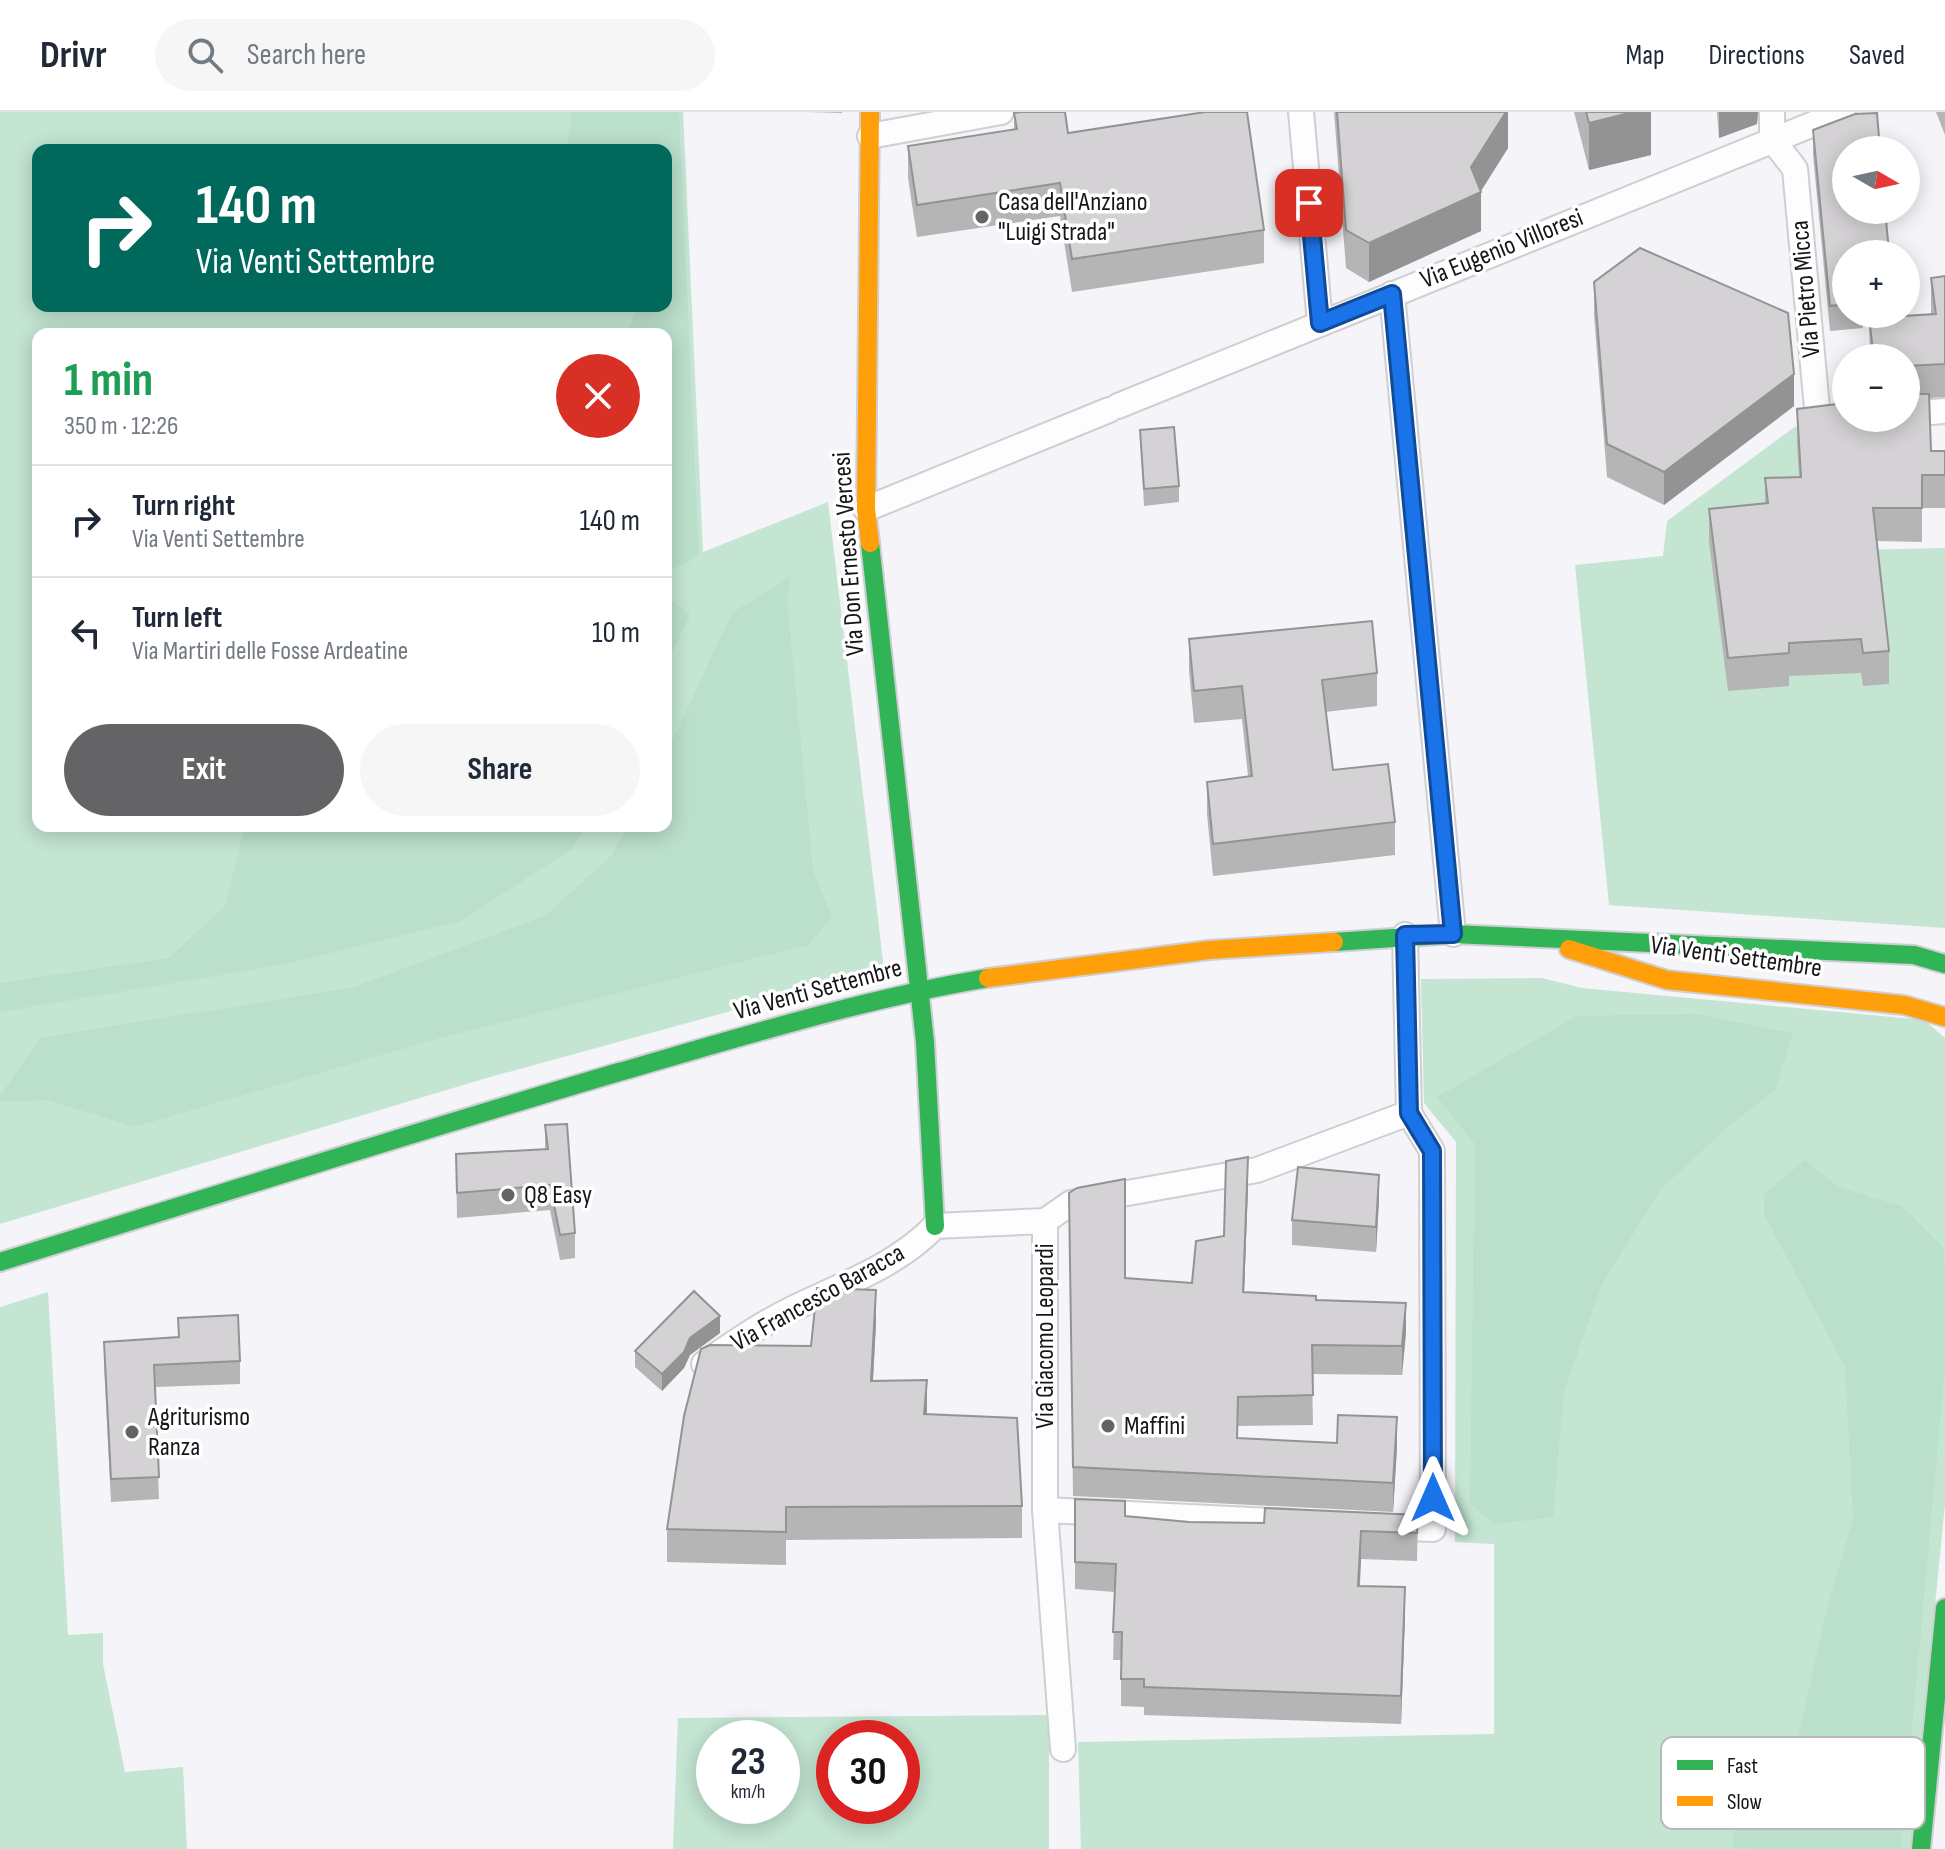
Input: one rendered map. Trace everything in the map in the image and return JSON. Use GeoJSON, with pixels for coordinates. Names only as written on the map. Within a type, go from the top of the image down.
{"type":"FeatureCollection","features":[{"type":"Feature","properties":{"kind":"street"},"geometry":{"type":"LineString","coordinates":[[870,124],[1001,112]]}},
{"type":"Feature","properties":{"kind":"street"},"geometry":{"type":"LineString","coordinates":[[1301,112],[1320,323]]}},
{"type":"Feature","properties":{"kind":"street"},"geometry":{"type":"LineString","coordinates":[[1772,112],[1772,139]]}},
{"type":"Feature","properties":{"kind":"street","name":"Via Eugenio Villoresi"},"geometry":{"type":"LineString","coordinates":[[866,509],[1843,112]]}},
{"type":"Feature","properties":{"kind":"street","name":"Via Don Ernesto Vercesi"},"geometry":{"type":"LineString","coordinates":[[870,124],[866,509],[918,990]]}},
{"type":"Feature","properties":{"kind":"street","name":"Via Pietro Micca"},"geometry":{"type":"LineString","coordinates":[[1772,139],[1795,169],[1818,419],[1832,418]]}},
{"type":"Feature","properties":{"kind":"street"},"geometry":{"type":"LineString","coordinates":[[1392,294],[1453,934]]}},
{"type":"Feature","properties":{"kind":"street"},"geometry":{"type":"LineString","coordinates":[[1920,413],[1945,411]]}},
{"type":"Feature","properties":{"kind":"street","name":"Via Venti Settembre"},"geometry":{"type":"LineString","coordinates":[[1523,934],[1667,980],[1904,1005],[1945,1017]]}},
{"type":"Feature","properties":{"kind":"street","name":"Via Venti Settembre"},"geometry":{"type":"LineString","coordinates":[[0,1262],[529,1099],[918,990],[1209,950],[1405,935],[1523,934],[1819,950],[1910,965],[1945,964]]}},
{"type":"Feature","properties":{"kind":"street"},"geometry":{"type":"LineString","coordinates":[[1356,1525],[1433,1529],[1432,1151],[1409,1113],[1405,935]]}},
{"type":"Feature","properties":{"kind":"street"},"geometry":{"type":"LineString","coordinates":[[1910,965],[1945,954]]}},
{"type":"Feature","properties":{"kind":"street"},"geometry":{"type":"LineString","coordinates":[[918,990],[925,1042],[935,1226]]}},
{"type":"Feature","properties":{"kind":"street"},"geometry":{"type":"LineString","coordinates":[[1045,1221],[1071,1203],[1257,1170],[1409,1113]]}},
{"type":"Feature","properties":{"kind":"street","name":"Via Giacomo Leopardi"},"geometry":{"type":"LineString","coordinates":[[935,1226],[1045,1221],[1045,1510],[1063,1749]]}},
{"type":"Feature","properties":{"kind":"street","name":"Via Francesco Baracca"},"geometry":{"type":"LineString","coordinates":[[699,1367],[790,1310],[868,1274],[922,1240],[935,1226]]}},
{"type":"Feature","properties":{"kind":"street"},"geometry":{"type":"LineString","coordinates":[[1045,1510],[1325,1524]]}},
{"type":"Feature","properties":{"kind":"street"},"geometry":{"type":"LineString","coordinates":[[1925,1809],[1945,1608]]}},
{"type":"Feature","properties":{"kind":"street"},"geometry":{"type":"LineString","coordinates":[[1921,1849],[1923,1829]]}},
{"type":"Feature","properties":{"kind":"green space"},"geometry":{"type":"Polygon","coordinates":[[[0,112],[683,112],[703,552],[828,502],[884,969],[483,1079],[0,1224],[0,112]]]}},
{"type":"Feature","properties":{"kind":"green space"},"geometry":{"type":"Polygon","coordinates":[[[571,112],[679,112],[699,556],[672,570],[672,328],[629,328],[635,312],[672,312],[672,144],[568,144],[571,112]]]}},
{"type":"Feature","properties":{"kind":"green space"},"geometry":{"type":"Polygon","coordinates":[[[1796,426],[1853,550],[1945,548],[1945,928],[1609,905],[1575,565],[1663,556],[1667,521],[1796,426]]]}},
{"type":"Feature","properties":{"kind":"green space"},"geometry":{"type":"Polygon","coordinates":[[[791,576],[787,599],[813,870],[832,917],[808,945],[440,1038],[134,1127],[48,1100],[0,1102],[0,1096],[40,1038],[354,987],[545,916],[611,856],[625,832],[672,832],[672,741],[732,613],[791,576]]]}},
{"type":"Feature","properties":{"kind":"green space"},"geometry":{"type":"Polygon","coordinates":[[[672,600],[690,615],[672,653],[672,600]]]}},
{"type":"Feature","properties":{"kind":"green space"},"geometry":{"type":"Polygon","coordinates":[[[244,832],[582,832],[573,848],[461,921],[281,965],[0,1012],[0,983],[169,958],[225,906],[244,832]]]}},
{"type":"Feature","properties":{"kind":"green space"},"geometry":{"type":"Polygon","coordinates":[[[1542,978],[1582,988],[1924,1020],[1945,1038],[1945,1504],[1922,1737],[1661,1737],[1661,1829],[1913,1829],[1911,1849],[1081,1849],[1078,1742],[1494,1734],[1494,1544],[1455,1542],[1456,1142],[1424,1103],[1421,979],[1542,978]]]}},
{"type":"Feature","properties":{"kind":"green space"},"geometry":{"type":"Polygon","coordinates":[[[1696,1014],[1793,1033],[1775,1090],[1731,1124],[1661,1189],[1602,1284],[1564,1391],[1553,1517],[1494,1524],[1470,1504],[1475,1144],[1437,1097],[1577,1016],[1696,1014]]]}},
{"type":"Feature","properties":{"kind":"green space"},"geometry":{"type":"Polygon","coordinates":[[[1805,1160],[1838,1187],[1901,1206],[1944,1248],[1945,1367],[1911,1737],[1798,1737],[1827,1607],[1853,1519],[1845,1367],[1764,1214],[1764,1194],[1805,1160]]]}},
{"type":"Feature","properties":{"kind":"green space"},"geometry":{"type":"Polygon","coordinates":[[[48,1292],[68,1635],[103,1633],[103,1664],[125,1772],[183,1767],[187,1849],[0,1849],[0,1307],[48,1292]]]}},
{"type":"Feature","properties":{"kind":"green space"},"geometry":{"type":"Polygon","coordinates":[[[1049,1715],[1049,1849],[673,1849],[678,1718],[1049,1715]]]}},
{"type":"Feature","properties":{"kind":"green space"},"geometry":{"type":"Polygon","coordinates":[[[1734,1829],[1903,1829],[1901,1849],[1733,1848],[1734,1829]]]}},
{"type":"Feature","properties":{"kind":"building"},"geometry":{"type":"Polygon","coordinates":[[[1065,112],[1068,133],[1205,112],[1247,112],[1264,230],[1072,259],[1060,183],[917,205],[908,146],[1017,129],[1014,113],[1065,112]]]}},
{"type":"Feature","properties":{"kind":"building"},"geometry":{"type":"Polygon","coordinates":[[[1337,112],[1506,112],[1471,167],[1481,192],[1369,243],[1346,230],[1337,112]]]}},
{"type":"Feature","properties":{"kind":"building"},"geometry":{"type":"Polygon","coordinates":[[[1586,112],[1633,112],[1589,123],[1586,112]]]}},
{"type":"Feature","properties":{"kind":"building"},"geometry":{"type":"Polygon","coordinates":[[[1877,113],[1879,136],[1832,136],[1832,224],[1886,224],[1888,240],[1832,240],[1830,306],[1813,130],[1855,114],[1877,113]]]}},
{"type":"Feature","properties":{"kind":"building"},"geometry":{"type":"Polygon","coordinates":[[[1640,248],[1788,313],[1794,374],[1664,472],[1607,444],[1594,282],[1640,248]]]}},
{"type":"Feature","properties":{"kind":"building"},"geometry":{"type":"Polygon","coordinates":[[[1945,276],[1945,364],[1920,365],[1920,344],[1872,344],[1870,328],[1920,328],[1920,315],[1936,314],[1931,278],[1945,276]]]}},
{"type":"Feature","properties":{"kind":"building"},"geometry":{"type":"Polygon","coordinates":[[[1920,394],[1929,394],[1931,451],[1945,451],[1945,475],[1922,475],[1922,508],[1873,508],[1889,651],[1863,653],[1861,639],[1789,643],[1789,653],[1728,658],[1709,509],[1768,503],[1765,478],[1801,477],[1797,409],[1832,405],[1832,432],[1920,432],[1920,394]]]}},
{"type":"Feature","properties":{"kind":"building"},"geometry":{"type":"Polygon","coordinates":[[[1174,427],[1179,486],[1144,489],[1140,430],[1174,427]]]}},
{"type":"Feature","properties":{"kind":"building"},"geometry":{"type":"Polygon","coordinates":[[[1372,621],[1377,673],[1322,680],[1333,770],[1388,764],[1395,822],[1213,844],[1207,782],[1252,776],[1242,686],[1194,691],[1189,639],[1372,621]]]}},
{"type":"Feature","properties":{"kind":"building"},"geometry":{"type":"Polygon","coordinates":[[[567,1124],[575,1233],[560,1235],[550,1185],[457,1193],[456,1154],[548,1149],[545,1125],[567,1124]]]}},
{"type":"Feature","properties":{"kind":"building"},"geometry":{"type":"Polygon","coordinates":[[[1248,1157],[1243,1292],[1316,1296],[1316,1300],[1406,1303],[1402,1346],[1312,1345],[1313,1395],[1238,1397],[1237,1438],[1337,1443],[1338,1415],[1397,1417],[1393,1483],[1073,1467],[1069,1193],[1077,1188],[1125,1179],[1125,1278],[1192,1283],[1196,1241],[1224,1236],[1226,1161],[1248,1157]]]}},
{"type":"Feature","properties":{"kind":"building"},"geometry":{"type":"Polygon","coordinates":[[[1298,1167],[1379,1175],[1376,1227],[1292,1220],[1298,1167]]]}},
{"type":"Feature","properties":{"kind":"building"},"geometry":{"type":"Polygon","coordinates":[[[817,1288],[876,1290],[871,1381],[927,1380],[924,1414],[1017,1418],[1022,1506],[786,1507],[786,1532],[667,1529],[684,1416],[701,1349],[710,1345],[811,1346],[817,1288]]]}},
{"type":"Feature","properties":{"kind":"building"},"geometry":{"type":"Polygon","coordinates":[[[694,1291],[720,1316],[690,1338],[684,1352],[662,1374],[635,1351],[694,1291]]]}},
{"type":"Feature","properties":{"kind":"building"},"geometry":{"type":"Polygon","coordinates":[[[238,1315],[240,1361],[154,1365],[159,1477],[111,1479],[104,1342],[179,1337],[178,1318],[238,1315]]]}},
{"type":"Feature","properties":{"kind":"building"},"geometry":{"type":"Polygon","coordinates":[[[1075,1499],[1125,1501],[1125,1516],[1189,1522],[1264,1523],[1265,1508],[1418,1515],[1417,1533],[1361,1531],[1358,1586],[1405,1587],[1401,1696],[1144,1687],[1144,1679],[1121,1679],[1122,1632],[1113,1632],[1116,1564],[1075,1562],[1075,1499]]]}},
{"type":"Feature","properties":{"kind":"traffic: fast"},"geometry":{"type":"LineString","coordinates":[[870,543],[925,1042],[935,1226]]}},
{"type":"Feature","properties":{"kind":"traffic: fast"},"geometry":{"type":"LineString","coordinates":[[1334,942],[1453,934],[1914,955],[1945,964]]}},
{"type":"Feature","properties":{"kind":"traffic: fast"},"geometry":{"type":"LineString","coordinates":[[0,1262],[464,1118],[711,1046],[848,1008],[988,978]]}},
{"type":"Feature","properties":{"kind":"traffic: fast"},"geometry":{"type":"LineString","coordinates":[[1925,1809],[1945,1608]]}},
{"type":"Feature","properties":{"kind":"traffic: fast"},"geometry":{"type":"LineString","coordinates":[[1921,1849],[1923,1829]]}},
{"type":"Feature","properties":{"kind":"traffic: slow"},"geometry":{"type":"LineString","coordinates":[[870,112],[866,509],[870,543]]}},
{"type":"Feature","properties":{"kind":"traffic: slow"},"geometry":{"type":"LineString","coordinates":[[988,978],[1209,950],[1334,942]]}},
{"type":"Feature","properties":{"kind":"traffic: slow"},"geometry":{"type":"LineString","coordinates":[[1569,949],[1667,980],[1904,1005],[1945,1017]]}},
{"type":"Feature","properties":{"kind":"place","name":"Casa dell'Anziano \"Luigi Strada\""},"geometry":{"type":"Point","coordinates":[982,217]}},
{"type":"Feature","properties":{"kind":"place","name":"Q8 Easy"},"geometry":{"type":"Point","coordinates":[508,1195]}},
{"type":"Feature","properties":{"kind":"place","name":"Maffini"},"geometry":{"type":"Point","coordinates":[1108,1426]}},
{"type":"Feature","properties":{"kind":"place","name":"Agriturismo Ranza"},"geometry":{"type":"Point","coordinates":[132,1432]}},
{"type":"Feature","properties":{"kind":"route"},"geometry":{"type":"LineString","coordinates":[[1309,203],[1320,323],[1392,294],[1408,460],[1453,934],[1405,935],[1409,1113],[1432,1151],[1433,1498]]}}]}
